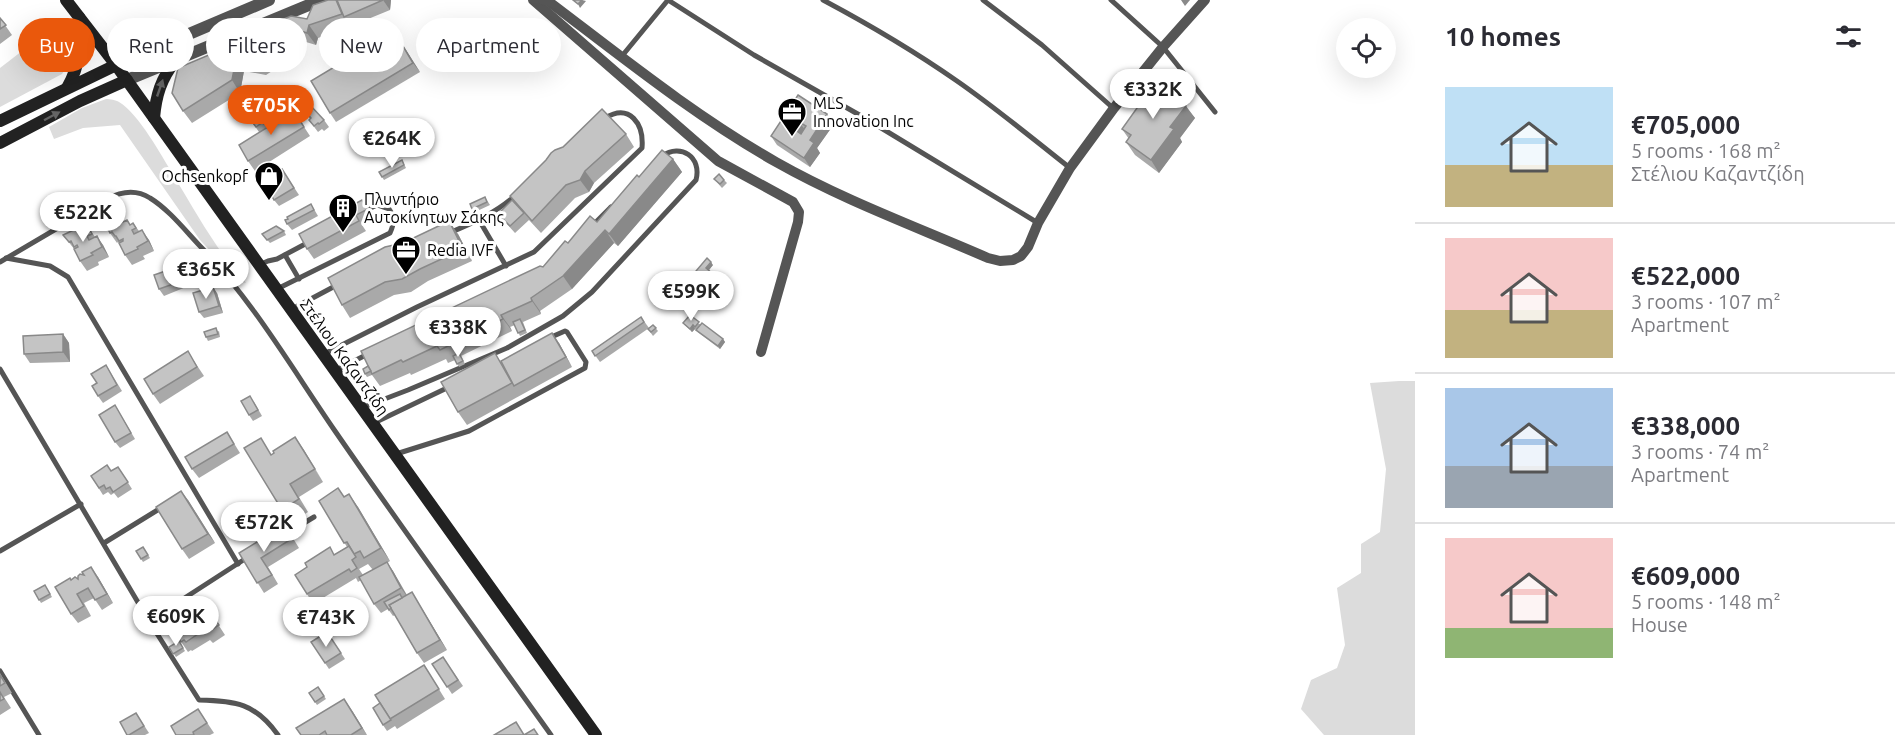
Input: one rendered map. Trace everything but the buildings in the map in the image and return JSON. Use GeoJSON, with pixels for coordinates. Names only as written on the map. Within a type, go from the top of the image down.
{"type":"FeatureCollection","features":[{"type":"Feature","properties":{"kind":"main road","name":"Στέλιου Καζαντζίδη"},"geometry":{"type":"LineString","coordinates":[[66,0],[107,53]]}},
{"type":"Feature","properties":{"kind":"main road"},"geometry":{"type":"LineString","coordinates":[[66,89],[78,63],[80,17]]}},
{"type":"Feature","properties":{"kind":"main road"},"geometry":{"type":"LineString","coordinates":[[0,121],[107,69]]}},
{"type":"Feature","properties":{"kind":"main road","name":"Στέλιου Καζαντζίδη"},"geometry":{"type":"LineString","coordinates":[[121,72],[596,735]]}},
{"type":"Feature","properties":{"kind":"main road"},"geometry":{"type":"LineString","coordinates":[[154,118],[158,91],[166,72]]}},
{"type":"Feature","properties":{"kind":"main road"},"geometry":{"type":"LineString","coordinates":[[0,143],[80,101],[127,80]]}},
{"type":"Feature","properties":{"kind":"street"},"geometry":{"type":"LineString","coordinates":[[194,32],[269,0]]}},
{"type":"Feature","properties":{"kind":"street"},"geometry":{"type":"LineString","coordinates":[[194,53],[321,0]]}},
{"type":"Feature","properties":{"kind":"street"},"geometry":{"type":"LineString","coordinates":[[533,0],[718,161],[793,202],[799,212],[798,222],[761,352]]}},
{"type":"Feature","properties":{"kind":"street"},"geometry":{"type":"LineString","coordinates":[[543,0],[548,1],[680,101],[775,161],[822,186],[988,258],[1000,261],[1013,260],[1021,256],[1070,168],[1163,47],[1205,0]]}},
{"type":"Feature","properties":{"kind":"street"},"geometry":{"type":"LineString","coordinates":[[127,80],[147,72]]}},
{"type":"Feature","properties":{"kind":"lane"},"geometry":{"type":"LineString","coordinates":[[622,56],[668,0],[754,56],[862,117],[1038,223]]}},
{"type":"Feature","properties":{"kind":"lane"},"geometry":{"type":"LineString","coordinates":[[824,0],[880,31],[960,82],[1070,168]]}},
{"type":"Feature","properties":{"kind":"lane"},"geometry":{"type":"LineString","coordinates":[[983,0],[1042,45],[1114,108]]}},
{"type":"Feature","properties":{"kind":"lane"},"geometry":{"type":"LineString","coordinates":[[1111,0],[1163,47],[1215,112]]}},
{"type":"Feature","properties":{"kind":"lane"},"geometry":{"type":"LineString","coordinates":[[323,354],[534,252],[642,148],[641,130],[632,118],[616,114],[606,117],[597,124]]}},
{"type":"Feature","properties":{"kind":"lane"},"geometry":{"type":"LineString","coordinates":[[361,408],[507,348],[563,316],[592,292],[696,180],[698,175],[693,159],[684,152],[673,150],[664,154],[656,162]]}},
{"type":"Feature","properties":{"kind":"lane"},"geometry":{"type":"LineString","coordinates":[[0,262],[119,193],[135,192],[149,197],[183,227],[220,266],[263,321],[415,547],[551,735]]}},
{"type":"Feature","properties":{"kind":"lane"},"geometry":{"type":"LineString","coordinates":[[447,233],[479,220],[502,207],[519,192]]}},
{"type":"Feature","properties":{"kind":"lane"},"geometry":{"type":"LineString","coordinates":[[584,233],[616,201]]}},
{"type":"Feature","properties":{"kind":"lane"},"geometry":{"type":"LineString","coordinates":[[276,289],[390,233],[394,222],[392,213],[382,205],[373,206],[354,216]]}},
{"type":"Feature","properties":{"kind":"lane"},"geometry":{"type":"LineString","coordinates":[[479,220],[506,266]]}},
{"type":"Feature","properties":{"kind":"lane"},"geometry":{"type":"LineString","coordinates":[[259,265],[277,259],[315,238]]}},
{"type":"Feature","properties":{"kind":"lane"},"geometry":{"type":"LineString","coordinates":[[285,255],[299,279]]}},
{"type":"Feature","properties":{"kind":"lane"},"geometry":{"type":"LineString","coordinates":[[6,258],[50,266],[68,277],[238,564]]}},
{"type":"Feature","properties":{"kind":"lane"},"geometry":{"type":"LineString","coordinates":[[291,310],[342,282]]}},
{"type":"Feature","properties":{"kind":"lane"},"geometry":{"type":"LineString","coordinates":[[394,454],[469,431],[585,368],[586,363],[567,332],[542,341]]}},
{"type":"Feature","properties":{"kind":"lane"},"geometry":{"type":"LineString","coordinates":[[334,370],[377,350]]}},
{"type":"Feature","properties":{"kind":"lane"},"geometry":{"type":"LineString","coordinates":[[0,369],[149,621],[199,700],[234,702],[256,710],[278,735]]}},
{"type":"Feature","properties":{"kind":"lane"},"geometry":{"type":"LineString","coordinates":[[372,423],[452,385]]}},
{"type":"Feature","properties":{"kind":"lane"},"geometry":{"type":"LineString","coordinates":[[183,494],[194,488]]}},
{"type":"Feature","properties":{"kind":"lane"},"geometry":{"type":"LineString","coordinates":[[104,543],[174,500]]}},
{"type":"Feature","properties":{"kind":"lane"},"geometry":{"type":"LineString","coordinates":[[0,551],[81,504]]}},
{"type":"Feature","properties":{"kind":"lane"},"geometry":{"type":"LineString","coordinates":[[276,540],[314,517]]}},
{"type":"Feature","properties":{"kind":"lane"},"geometry":{"type":"LineString","coordinates":[[149,621],[257,552]]}},
{"type":"Feature","properties":{"kind":"lane"},"geometry":{"type":"LineString","coordinates":[[0,671],[39,735]]}},
{"type":"Feature","properties":{"kind":"shaded area"},"geometry":{"type":"Polygon","coordinates":[[[18,54],[18,72],[63,72],[0,107],[0,68],[18,54]]]}},
{"type":"Feature","properties":{"kind":"shaded area"},"geometry":{"type":"Polygon","coordinates":[[[106,99],[119,102],[142,125],[207,231],[246,283],[239,281],[200,240],[120,125],[83,128],[54,139],[49,127],[82,108],[106,99]]]}},
{"type":"Feature","properties":{"kind":"shaded area"},"geometry":{"type":"Polygon","coordinates":[[[1415,381],[1415,735],[1324,735],[1301,709],[1311,680],[1337,668],[1345,645],[1337,588],[1361,573],[1361,544],[1380,532],[1386,469],[1370,383],[1415,381]]]}},
{"type":"Feature","properties":{"kind":"place","name":"MLS Innovation Inc"},"geometry":{"type":"Point","coordinates":[792,138]}},
{"type":"Feature","properties":{"kind":"place","name":"Ochsenkopf"},"geometry":{"type":"Point","coordinates":[269,202]}},
{"type":"Feature","properties":{"kind":"place","name":"Πλυντήριο Αυτοκίνητων Σάκης"},"geometry":{"type":"Point","coordinates":[343,234]}},
{"type":"Feature","properties":{"kind":"place","name":"Redia IVF"},"geometry":{"type":"Point","coordinates":[406,276]}}]}
